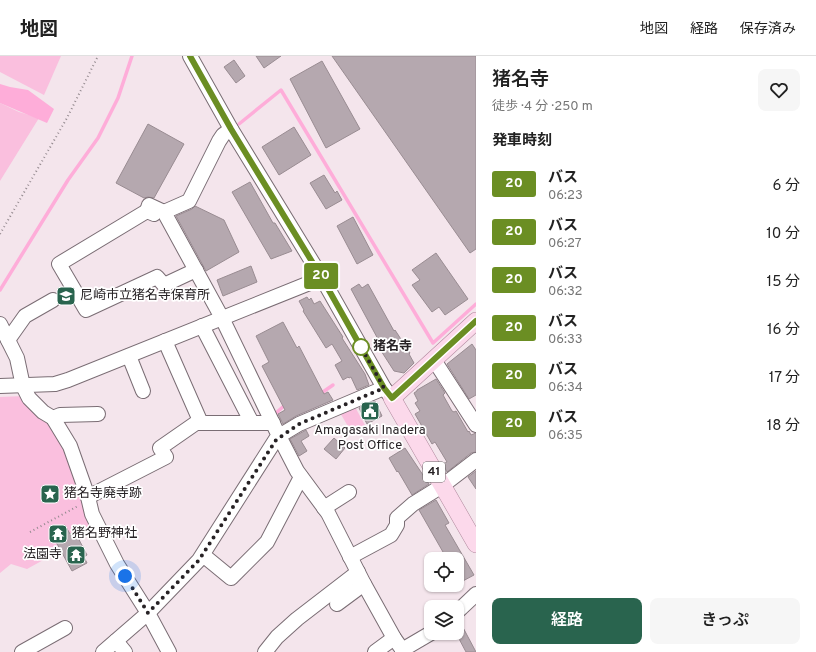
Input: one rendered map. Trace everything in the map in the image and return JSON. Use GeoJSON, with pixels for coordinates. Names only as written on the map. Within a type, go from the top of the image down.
{"type":"FeatureCollection","features":[{"type":"Feature","properties":{"kind":"main road"},"geometry":{"type":"LineString","coordinates":[[388,393],[434,360],[476,321]]}},
{"type":"Feature","properties":{"kind":"main road","name":"41"},"geometry":{"type":"LineString","coordinates":[[388,393],[476,544]]}},
{"type":"Feature","properties":{"kind":"street"},"geometry":{"type":"LineString","coordinates":[[103,652],[148,613],[199,560],[279,436],[299,424],[388,393],[322,278],[231,129],[190,56]]}},
{"type":"Feature","properties":{"kind":"street"},"geometry":{"type":"LineString","coordinates":[[164,212],[189,201],[219,141],[223,135],[231,129]]}},
{"type":"Feature","properties":{"kind":"street"},"geometry":{"type":"LineString","coordinates":[[150,205],[164,212],[191,272],[164,285],[157,277],[86,310],[59,264],[147,211],[150,205]]}},
{"type":"Feature","properties":{"kind":"street"},"geometry":{"type":"LineString","coordinates":[[147,211],[155,215],[222,318],[297,471],[324,508],[394,638],[403,651],[424,638]]}},
{"type":"Feature","properties":{"kind":"street"},"geometry":{"type":"LineString","coordinates":[[0,386],[55,384],[68,380],[322,278]]}},
{"type":"Feature","properties":{"kind":"street"},"geometry":{"type":"LineString","coordinates":[[8,340],[25,316],[53,300]]}},
{"type":"Feature","properties":{"kind":"street"},"geometry":{"type":"LineString","coordinates":[[0,324],[17,358],[23,386],[28,398],[43,412],[53,418],[70,446],[88,497],[92,514],[117,564],[148,613],[169,652]]}},
{"type":"Feature","properties":{"kind":"street"},"geometry":{"type":"LineString","coordinates":[[202,326],[252,423]]}},
{"type":"Feature","properties":{"kind":"street"},"geometry":{"type":"LineString","coordinates":[[165,341],[201,423]]}},
{"type":"Feature","properties":{"kind":"street"},"geometry":{"type":"LineString","coordinates":[[129,356],[143,391]]}},
{"type":"Feature","properties":{"kind":"street"},"geometry":{"type":"LineString","coordinates":[[434,360],[476,425]]}},
{"type":"Feature","properties":{"kind":"street"},"geometry":{"type":"LineString","coordinates":[[53,418],[60,415],[98,414]]}},
{"type":"Feature","properties":{"kind":"street"},"geometry":{"type":"LineString","coordinates":[[88,497],[166,456],[160,448],[196,423],[273,423]]}},
{"type":"Feature","properties":{"kind":"street"},"geometry":{"type":"LineString","coordinates":[[350,557],[391,535],[397,525],[397,518],[413,504],[442,486],[476,460]]}},
{"type":"Feature","properties":{"kind":"street"},"geometry":{"type":"LineString","coordinates":[[203,555],[231,578],[267,542],[301,477]]}},
{"type":"Feature","properties":{"kind":"street"},"geometry":{"type":"LineString","coordinates":[[324,508],[349,492]]}},
{"type":"Feature","properties":{"kind":"street"},"geometry":{"type":"LineString","coordinates":[[337,604],[361,578]]}},
{"type":"Feature","properties":{"kind":"street"},"geometry":{"type":"LineString","coordinates":[[265,652],[277,637],[297,619],[361,578]]}},
{"type":"Feature","properties":{"kind":"street"},"geometry":{"type":"LineString","coordinates":[[464,605],[476,594]]}},
{"type":"Feature","properties":{"kind":"street"},"geometry":{"type":"LineString","coordinates":[[22,652],[65,628]]}},
{"type":"Feature","properties":{"kind":"street"},"geometry":{"type":"LineString","coordinates":[[375,652],[394,638]]}},
{"type":"Feature","properties":{"kind":"street"},"geometry":{"type":"LineString","coordinates":[[116,641],[125,652]]}},
{"type":"Feature","properties":{"kind":"path"},"geometry":{"type":"LineString","coordinates":[[0,234],[67,118],[98,56]]}},
{"type":"Feature","properties":{"kind":"path"},"geometry":{"type":"LineString","coordinates":[[30,532],[71,510]]}},
{"type":"Feature","properties":{"kind":"shaded area"},"geometry":{"type":"Polygon","coordinates":[[[0,56],[61,56],[44,95],[0,72],[0,56]]]}},
{"type":"Feature","properties":{"kind":"shaded area"},"geometry":{"type":"Polygon","coordinates":[[[0,84],[28,90],[54,109],[47,123],[0,103],[0,84]]]}},
{"type":"Feature","properties":{"kind":"shaded area"},"geometry":{"type":"Polygon","coordinates":[[[0,103],[19,112],[39,118],[0,181],[0,103]]]}},
{"type":"Feature","properties":{"kind":"shaded area"},"geometry":{"type":"Polygon","coordinates":[[[24,396],[40,418],[55,424],[96,531],[27,569],[11,564],[0,573],[0,397],[24,396]]]}},
{"type":"Feature","properties":{"kind":"shaded area"},"geometry":{"type":"Polygon","coordinates":[[[354,405],[366,427],[353,435],[339,411],[354,405]]]}},
{"type":"Feature","properties":{"kind":"building"},"geometry":{"type":"Polygon","coordinates":[[[256,56],[281,56],[264,68],[256,56]]]}},
{"type":"Feature","properties":{"kind":"building"},"geometry":{"type":"Polygon","coordinates":[[[332,56],[476,56],[476,249],[470,253],[332,56]]]}},
{"type":"Feature","properties":{"kind":"building"},"geometry":{"type":"Polygon","coordinates":[[[234,60],[245,76],[236,83],[224,67],[234,60]]]}},
{"type":"Feature","properties":{"kind":"building"},"geometry":{"type":"Polygon","coordinates":[[[322,61],[360,129],[326,148],[290,79],[322,61]]]}},
{"type":"Feature","properties":{"kind":"building"},"geometry":{"type":"Polygon","coordinates":[[[148,124],[184,144],[154,198],[144,198],[116,183],[148,124]]]}},
{"type":"Feature","properties":{"kind":"building"},"geometry":{"type":"Polygon","coordinates":[[[294,127],[311,155],[279,175],[262,147],[294,127]]]}},
{"type":"Feature","properties":{"kind":"building"},"geometry":{"type":"Polygon","coordinates":[[[324,175],[335,193],[337,191],[342,200],[326,209],[310,183],[324,175]]]}},
{"type":"Feature","properties":{"kind":"building"},"geometry":{"type":"Polygon","coordinates":[[[250,182],[273,223],[275,223],[292,251],[271,259],[232,192],[250,182]]]}},
{"type":"Feature","properties":{"kind":"building"},"geometry":{"type":"Polygon","coordinates":[[[195,206],[224,220],[239,252],[206,271],[176,216],[192,209],[195,206]]]}},
{"type":"Feature","properties":{"kind":"building"},"geometry":{"type":"Polygon","coordinates":[[[353,217],[373,255],[357,264],[337,226],[353,217]]]}},
{"type":"Feature","properties":{"kind":"building"},"geometry":{"type":"Polygon","coordinates":[[[436,253],[468,299],[445,315],[439,307],[432,312],[412,285],[420,280],[412,270],[436,253]]]}},
{"type":"Feature","properties":{"kind":"building"},"geometry":{"type":"Polygon","coordinates":[[[251,266],[257,282],[223,296],[217,280],[251,266]]]}},
{"type":"Feature","properties":{"kind":"building"},"geometry":{"type":"Polygon","coordinates":[[[359,284],[362,288],[368,284],[394,331],[395,330],[410,353],[409,354],[414,363],[404,373],[394,371],[376,343],[379,341],[351,289],[359,284]]]}},
{"type":"Feature","properties":{"kind":"building"},"geometry":{"type":"Polygon","coordinates":[[[307,297],[309,300],[311,298],[314,304],[320,301],[365,374],[369,385],[357,390],[351,377],[343,380],[335,365],[342,361],[332,344],[326,348],[303,311],[304,310],[299,301],[307,297]]]}},
{"type":"Feature","properties":{"kind":"building"},"geometry":{"type":"Polygon","coordinates":[[[283,322],[297,348],[299,346],[324,394],[328,392],[333,400],[296,416],[283,424],[278,414],[285,410],[262,366],[269,362],[256,336],[283,322]]]}},
{"type":"Feature","properties":{"kind":"building"},"geometry":{"type":"Polygon","coordinates":[[[472,344],[476,350],[476,395],[469,399],[447,364],[472,344]]]}},
{"type":"Feature","properties":{"kind":"building"},"geometry":{"type":"Polygon","coordinates":[[[436,379],[445,393],[443,395],[452,411],[456,411],[471,435],[476,433],[476,452],[471,453],[447,472],[443,464],[447,462],[435,442],[432,444],[415,414],[420,411],[415,403],[418,401],[414,393],[436,379]]]}},
{"type":"Feature","properties":{"kind":"building"},"geometry":{"type":"Polygon","coordinates":[[[375,401],[382,416],[367,424],[359,408],[375,401]]]}},
{"type":"Feature","properties":{"kind":"building"},"geometry":{"type":"Polygon","coordinates":[[[306,430],[309,436],[301,441],[307,451],[299,456],[290,439],[306,430]]]}},
{"type":"Feature","properties":{"kind":"building"},"geometry":{"type":"Polygon","coordinates":[[[334,438],[345,448],[336,459],[324,449],[334,438]]]}},
{"type":"Feature","properties":{"kind":"building"},"geometry":{"type":"Polygon","coordinates":[[[405,448],[429,484],[412,495],[389,458],[405,448]]]}},
{"type":"Feature","properties":{"kind":"building"},"geometry":{"type":"Polygon","coordinates":[[[476,471],[476,489],[468,477],[476,471]]]}},
{"type":"Feature","properties":{"kind":"building"},"geometry":{"type":"Polygon","coordinates":[[[436,500],[449,523],[445,525],[461,552],[443,552],[419,510],[436,500]]]}},
{"type":"Feature","properties":{"kind":"building"},"geometry":{"type":"Polygon","coordinates":[[[65,525],[70,534],[75,532],[87,555],[84,557],[87,563],[72,571],[51,533],[65,525]]]}},
{"type":"Feature","properties":{"kind":"building"},"geometry":{"type":"Polygon","coordinates":[[[464,558],[474,575],[464,580],[464,558]]]}},
{"type":"Feature","properties":{"kind":"building"},"geometry":{"type":"Polygon","coordinates":[[[464,629],[476,652],[466,652],[460,640],[464,640],[464,629]]]}},
{"type":"Feature","properties":{"kind":"waterway"},"geometry":{"type":"LineString","coordinates":[[0,290],[68,180],[98,138],[118,98],[132,56]]}},
{"type":"Feature","properties":{"kind":"waterway"},"geometry":{"type":"LineString","coordinates":[[239,124],[281,90],[433,343],[476,304]]}},
{"type":"Feature","properties":{"kind":"waterway"},"geometry":{"type":"LineString","coordinates":[[320,394],[333,385]]}},
{"type":"Feature","properties":{"kind":"waterway"},"geometry":{"type":"LineString","coordinates":[[276,413],[285,405]]}},
{"type":"Feature","properties":{"kind":"bus line","name":"20"},"geometry":{"type":"LineString","coordinates":[[190,56],[231,129],[322,278],[384,388],[392,398],[476,321]]}},
{"type":"Feature","properties":{"kind":"place","name":"尼崎市立猪名寺保育所"},"geometry":{"type":"Point","coordinates":[66,296]}},
{"type":"Feature","properties":{"kind":"place","name":"猪名寺"},"geometry":{"type":"Point","coordinates":[361,347]}},
{"type":"Feature","properties":{"kind":"place","name":"Amagasaki Inadera Post Office"},"geometry":{"type":"Point","coordinates":[370,411]}},
{"type":"Feature","properties":{"kind":"place","name":"猪名寺廃寺跡"},"geometry":{"type":"Point","coordinates":[50,494]}},
{"type":"Feature","properties":{"kind":"place","name":"猪名野神社"},"geometry":{"type":"Point","coordinates":[58,534]}},
{"type":"Feature","properties":{"kind":"place","name":"法園寺"},"geometry":{"type":"Point","coordinates":[76,555]}},
{"type":"Feature","properties":{"kind":"route"},"geometry":{"type":"LineString","coordinates":[[125,576],[148,613],[199,560],[279,436],[299,424],[384,388],[361,347]]}}]}
